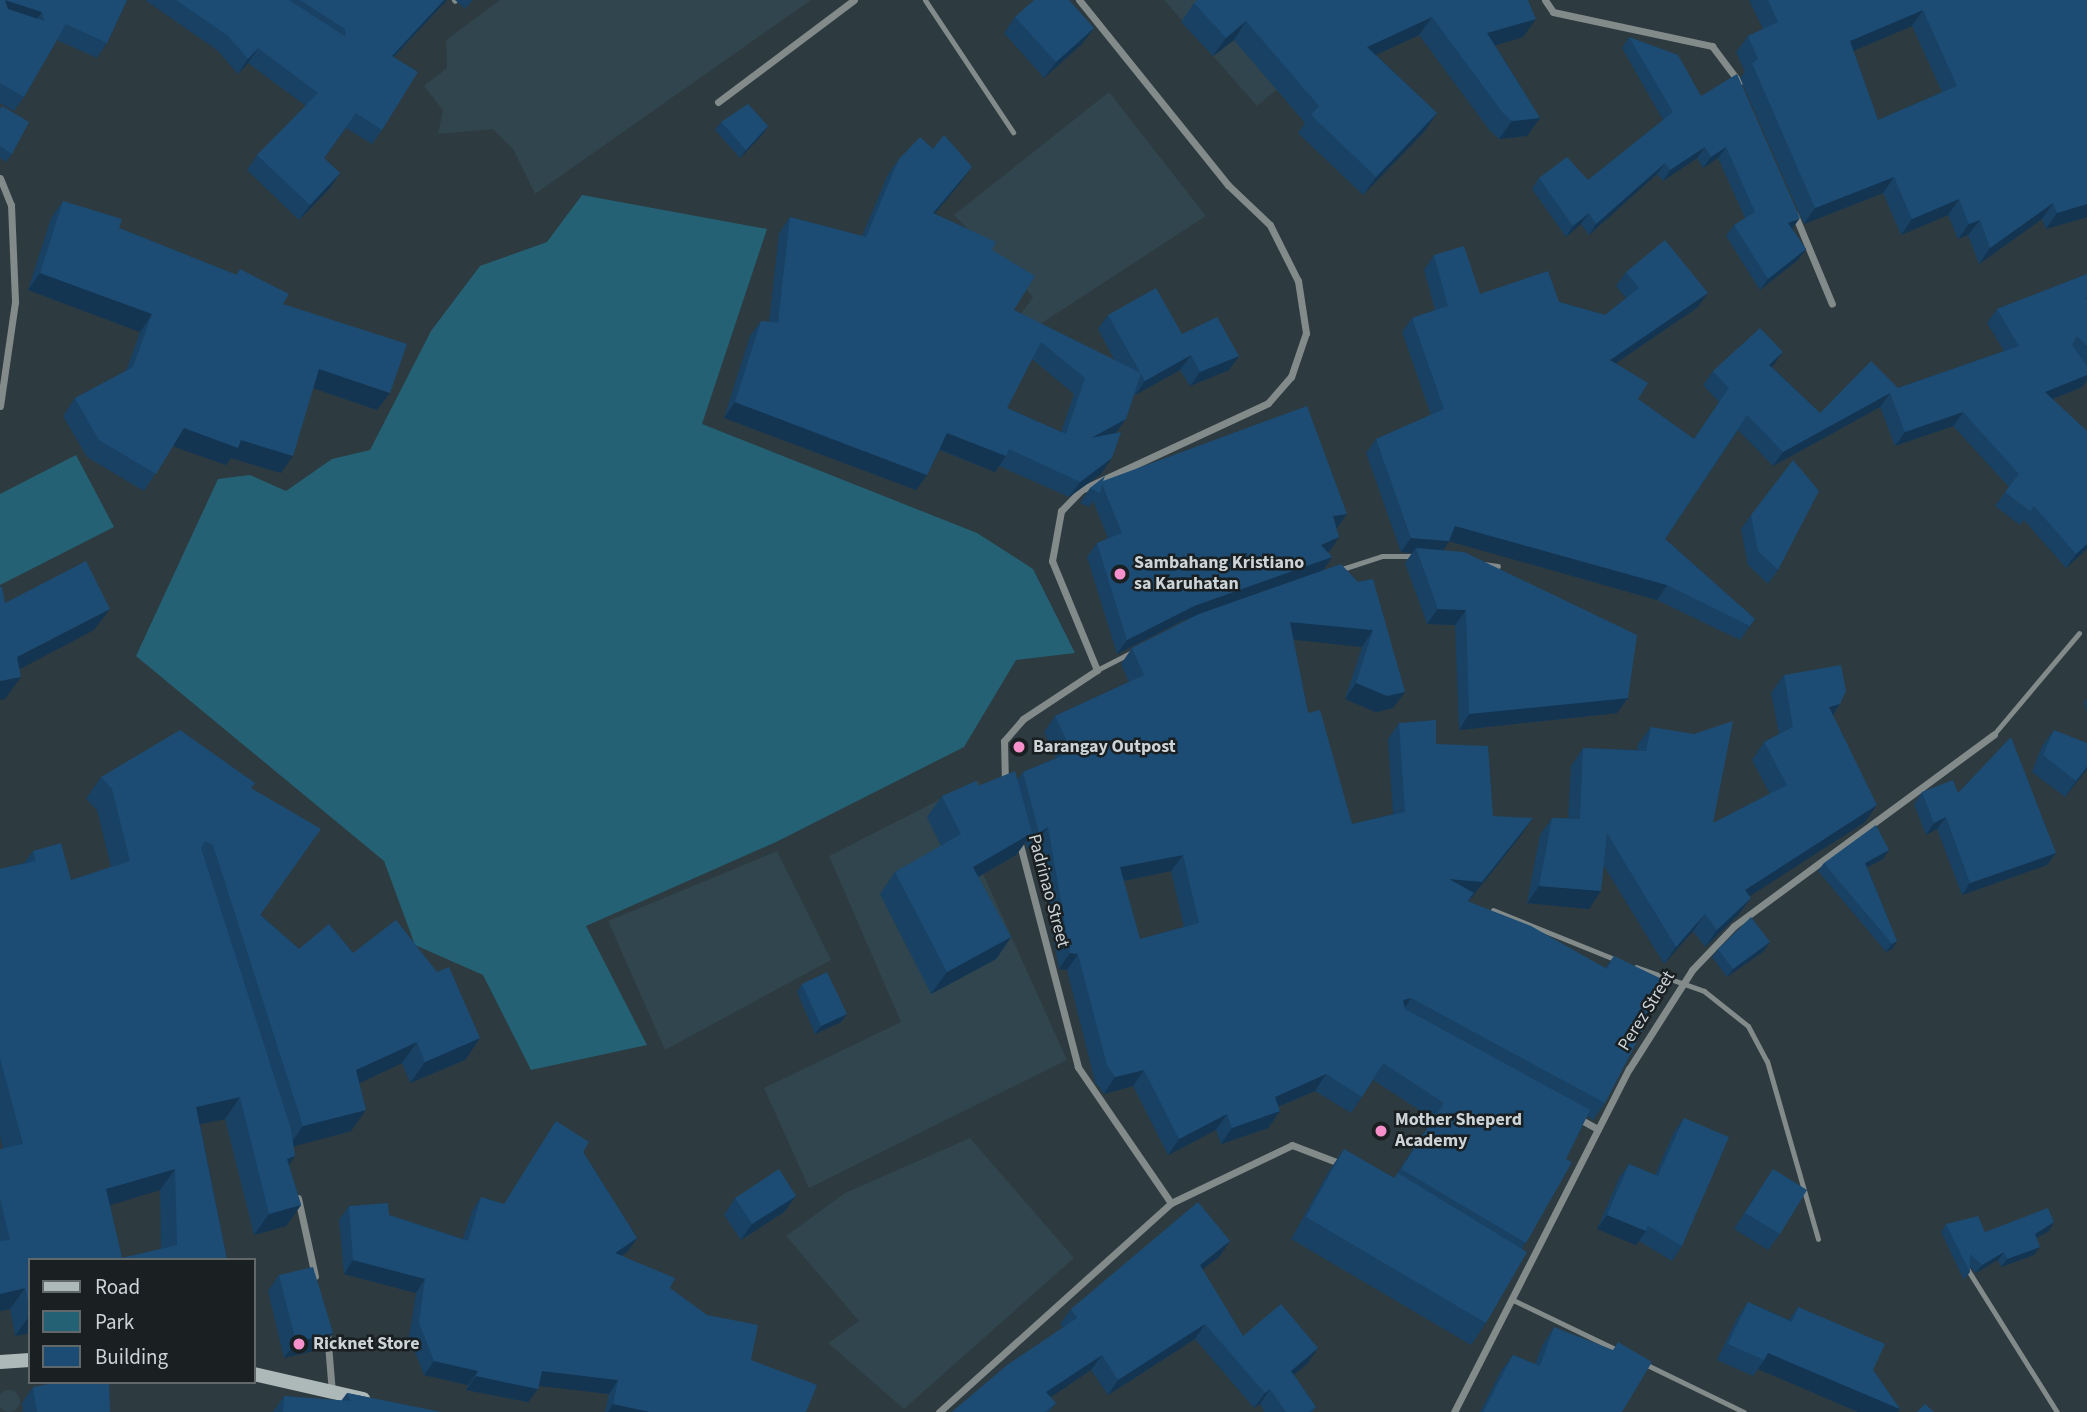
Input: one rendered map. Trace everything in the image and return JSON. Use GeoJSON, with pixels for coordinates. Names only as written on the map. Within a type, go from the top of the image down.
{"type":"FeatureCollection","features":[{"type":"Feature","properties":{"kind":"main road"},"geometry":{"type":"LineString","coordinates":[[0,1362],[28,1360]]}},
{"type":"Feature","properties":{"kind":"main road"},"geometry":{"type":"LineString","coordinates":[[256,1374],[381,1403]]}},
{"type":"Feature","properties":{"kind":"street"},"geometry":{"type":"LineString","coordinates":[[718,102],[854,0]]}},
{"type":"Feature","properties":{"kind":"street"},"geometry":{"type":"LineString","coordinates":[[1009,802],[1004,741],[1023,719],[1097,670],[1052,561],[1061,511],[1081,491],[1268,402],[1291,377],[1306,333],[1298,281],[1270,225],[1228,185],[1079,0]]}},
{"type":"Feature","properties":{"kind":"street"},"geometry":{"type":"LineString","coordinates":[[1545,0],[1553,12],[1712,47],[1732,65],[1743,90]]}},
{"type":"Feature","properties":{"kind":"street"},"geometry":{"type":"LineString","coordinates":[[0,178],[11,205],[15,302],[0,406]]}},
{"type":"Feature","properties":{"kind":"street"},"geometry":{"type":"LineString","coordinates":[[1790,204],[1832,304]]}},
{"type":"Feature","properties":{"kind":"street","name":"Perez Street"},"geometry":{"type":"LineString","coordinates":[[1454,1412],[1598,1129],[1681,986],[1734,926],[1994,734]]}},
{"type":"Feature","properties":{"kind":"street","name":"Padrinao Street"},"geometry":{"type":"LineString","coordinates":[[1016,829],[1078,1067],[1171,1203]]}},
{"type":"Feature","properties":{"kind":"street"},"geometry":{"type":"LineString","coordinates":[[1563,1110],[1598,1129]]}},
{"type":"Feature","properties":{"kind":"street"},"geometry":{"type":"LineString","coordinates":[[939,1412],[1171,1203],[1292,1144],[1349,1168]]}},
{"type":"Feature","properties":{"kind":"street"},"geometry":{"type":"LineString","coordinates":[[293,1182],[318,1290]]}},
{"type":"Feature","properties":{"kind":"street"},"geometry":{"type":"LineString","coordinates":[[1514,1265],[1525,1272]]}},
{"type":"Feature","properties":{"kind":"street"},"geometry":{"type":"LineString","coordinates":[[324,1318],[332,1393]]}},
{"type":"Feature","properties":{"kind":"lane"},"geometry":{"type":"LineString","coordinates":[[925,0],[1013,132]]}},
{"type":"Feature","properties":{"kind":"lane"},"geometry":{"type":"LineString","coordinates":[[1330,573],[1382,556],[1422,556]]}},
{"type":"Feature","properties":{"kind":"lane"},"geometry":{"type":"LineString","coordinates":[[1473,563],[1498,566]]}},
{"type":"Feature","properties":{"kind":"lane"},"geometry":{"type":"LineString","coordinates":[[1994,734],[2079,632]]}},
{"type":"Feature","properties":{"kind":"lane"},"geometry":{"type":"LineString","coordinates":[[1097,670],[1142,647]]}},
{"type":"Feature","properties":{"kind":"lane"},"geometry":{"type":"LineString","coordinates":[[1493,911],[1681,986],[1704,991],[1748,1026],[1767,1061],[1818,1239]]}},
{"type":"Feature","properties":{"kind":"lane"},"geometry":{"type":"LineString","coordinates":[[1966,1267],[2057,1412]]}},
{"type":"Feature","properties":{"kind":"lane"},"geometry":{"type":"LineString","coordinates":[[1511,1300],[1744,1412]]}},
{"type":"Feature","properties":{"kind":"shaded area"},"geometry":{"type":"Polygon","coordinates":[[[500,0],[811,0],[535,194],[513,149],[493,129],[438,134],[443,110],[424,86],[447,68],[446,40],[500,0]]]}},
{"type":"Feature","properties":{"kind":"shaded area"},"geometry":{"type":"Polygon","coordinates":[[[1164,0],[1381,0],[1382,2],[1257,106],[1164,0]]]}},
{"type":"Feature","properties":{"kind":"shaded area"},"geometry":{"type":"Polygon","coordinates":[[[1109,92],[1206,216],[1031,330],[1017,319],[1033,297],[954,215],[1109,92]]]}},
{"type":"Feature","properties":{"kind":"shaded area"},"geometry":{"type":"Polygon","coordinates":[[[978,780],[1012,848],[980,867],[1067,1060],[809,1188],[764,1088],[901,1022],[829,856],[978,780]]]}},
{"type":"Feature","properties":{"kind":"shaded area"},"geometry":{"type":"Polygon","coordinates":[[[777,851],[831,960],[665,1050],[608,921],[777,851]]]}},
{"type":"Feature","properties":{"kind":"shaded area"},"geometry":{"type":"Polygon","coordinates":[[[970,1138],[1074,1258],[904,1409],[828,1343],[859,1321],[786,1236],[845,1193],[970,1138]]]}},
{"type":"Feature","properties":{"kind":"shaded area"},"geometry":{"type":"Polygon","coordinates":[[[9,1390],[17,1393],[17,1409],[9,1412],[1,1409],[1,1393],[9,1390]]]}},
{"type":"Feature","properties":{"kind":"green space"},"geometry":{"type":"Polygon","coordinates":[[[582,195],[767,229],[702,424],[977,533],[1033,569],[1075,653],[1016,660],[964,747],[776,842],[586,926],[647,1045],[531,1070],[483,975],[415,945],[384,861],[136,656],[218,479],[250,475],[286,491],[332,459],[370,450],[431,331],[480,266],[547,242],[582,195]]]}},
{"type":"Feature","properties":{"kind":"green space"},"geometry":{"type":"Polygon","coordinates":[[[76,455],[114,527],[0,585],[0,494],[76,455]]]}},
{"type":"Feature","properties":{"kind":"building"},"geometry":{"type":"Polygon","coordinates":[[[0,0],[5,0],[127,0],[107,43],[66,24],[24,97],[0,83],[0,0]],[[5,0],[8,9],[44,21],[42,12],[5,0]]]}},
{"type":"Feature","properties":{"kind":"building"},"geometry":{"type":"Polygon","coordinates":[[[176,0],[289,0],[346,37],[345,29],[300,0],[444,0],[392,56],[418,72],[382,130],[356,113],[324,158],[340,173],[310,205],[257,155],[318,93],[258,48],[248,59],[228,36],[176,0]]]}},
{"type":"Feature","properties":{"kind":"building"},"geometry":{"type":"Polygon","coordinates":[[[1034,0],[1069,0],[1094,28],[1056,62],[1015,17],[1034,0]]]}},
{"type":"Feature","properties":{"kind":"building"},"geometry":{"type":"Polygon","coordinates":[[[1197,0],[1528,0],[1536,19],[1487,33],[1540,118],[1512,121],[1503,113],[1432,17],[1367,47],[1437,113],[1376,177],[1311,115],[1319,106],[1246,21],[1226,38],[1194,3],[1197,0]]]}},
{"type":"Feature","properties":{"kind":"building"},"geometry":{"type":"Polygon","coordinates":[[[1768,0],[2087,0],[2087,204],[2057,213],[2053,203],[1990,248],[1980,220],[1969,224],[1959,199],[1912,219],[1894,177],[1815,208],[1752,63],[1758,59],[1748,36],[1778,22],[1768,0]],[[1923,10],[1850,41],[1878,120],[1957,86],[1923,10]]]}},
{"type":"Feature","properties":{"kind":"building"},"geometry":{"type":"Polygon","coordinates":[[[1629,37],[1678,55],[1701,96],[1737,74],[1800,218],[1788,223],[1806,249],[1768,279],[1734,225],[1755,212],[1726,147],[1711,157],[1705,147],[1670,170],[1665,163],[1596,224],[1589,213],[1573,226],[1539,178],[1567,157],[1588,180],[1673,112],[1629,37]]]}},
{"type":"Feature","properties":{"kind":"building"},"geometry":{"type":"Polygon","coordinates":[[[748,104],[768,126],[746,150],[721,122],[748,104]]]}},
{"type":"Feature","properties":{"kind":"building"},"geometry":{"type":"Polygon","coordinates":[[[2,106],[29,122],[12,154],[0,146],[2,106]]]}},
{"type":"Feature","properties":{"kind":"building"},"geometry":{"type":"Polygon","coordinates":[[[944,135],[972,167],[933,213],[996,242],[992,250],[1035,276],[1014,310],[1141,373],[1126,419],[1091,438],[1121,432],[1112,458],[1080,482],[1009,449],[1006,456],[947,433],[927,475],[735,402],[761,321],[778,323],[790,217],[866,237],[899,159],[920,137],[933,149],[944,135]],[[1041,342],[1007,408],[1066,434],[1085,378],[1041,342]]]}},
{"type":"Feature","properties":{"kind":"building"},"geometry":{"type":"Polygon","coordinates":[[[63,201],[122,219],[119,228],[237,275],[240,269],[289,294],[283,304],[407,344],[390,393],[319,369],[293,456],[241,440],[238,448],[184,428],[156,474],[99,440],[75,398],[133,367],[152,314],[40,273],[63,201]]]}},
{"type":"Feature","properties":{"kind":"building"},"geometry":{"type":"Polygon","coordinates":[[[1665,240],[1708,293],[1610,360],[1648,383],[1638,399],[1694,439],[1729,388],[1713,371],[1760,328],[1783,352],[1769,365],[1820,413],[1871,361],[1898,388],[2019,346],[1997,309],[2087,274],[2087,346],[2077,336],[2072,345],[2087,366],[2087,375],[2045,392],[2087,431],[2087,544],[2076,554],[2034,506],[2030,511],[2005,492],[2019,474],[1963,412],[1905,432],[1890,393],[1783,452],[1747,415],[1665,539],[1755,619],[1750,626],[1667,585],[1455,526],[1449,541],[1411,538],[1376,439],[1444,409],[1412,318],[1448,306],[1434,255],[1464,246],[1480,294],[1548,271],[1559,302],[1605,315],[1639,288],[1626,272],[1665,240]]]}},
{"type":"Feature","properties":{"kind":"building"},"geometry":{"type":"Polygon","coordinates":[[[1156,288],[1182,334],[1217,317],[1239,356],[1200,372],[1191,355],[1145,381],[1108,315],[1156,288]]]}},
{"type":"Feature","properties":{"kind":"building"},"geometry":{"type":"Polygon","coordinates":[[[1307,406],[1347,514],[1333,516],[1339,537],[1321,545],[1332,557],[1194,606],[1127,640],[1097,543],[1122,533],[1102,484],[1100,493],[1090,488],[1105,476],[1103,481],[1307,406]]]}},
{"type":"Feature","properties":{"kind":"building"},"geometry":{"type":"Polygon","coordinates":[[[1793,460],[1819,491],[1778,570],[1758,551],[1751,515],[1793,460]]]}},
{"type":"Feature","properties":{"kind":"building"},"geometry":{"type":"Polygon","coordinates":[[[1416,548],[1464,552],[1637,635],[1628,698],[1469,714],[1466,610],[1438,609],[1416,548]]]}},
{"type":"Feature","properties":{"kind":"building"},"geometry":{"type":"Polygon","coordinates":[[[86,561],[110,609],[17,657],[21,677],[0,681],[0,587],[5,603],[86,561]]]}},
{"type":"Feature","properties":{"kind":"building"},"geometry":{"type":"Polygon","coordinates":[[[1341,564],[1358,582],[1373,579],[1405,692],[1387,696],[1356,683],[1373,630],[1290,622],[1308,713],[1320,710],[1352,824],[1405,812],[1399,723],[1436,720],[1436,744],[1488,746],[1493,816],[1533,818],[1482,882],[1449,879],[1474,893],[1467,901],[1531,926],[1607,969],[1614,956],[1668,982],[1605,1103],[1411,998],[1403,1000],[1405,1009],[1590,1110],[1566,1159],[1572,1162],[1526,1243],[1401,1169],[1444,1103],[1383,1063],[1362,1097],[1326,1074],[1275,1097],[1280,1111],[1232,1128],[1227,1114],[1179,1139],[1144,1070],[1115,1077],[1107,1065],[1078,954],[1070,953],[1048,827],[1039,833],[1023,772],[1072,752],[1055,716],[1144,675],[1132,648],[1199,614],[1341,564]],[[1183,855],[1120,867],[1140,939],[1199,923],[1183,855]]]}},
{"type":"Feature","properties":{"kind":"building"},"geometry":{"type":"Polygon","coordinates":[[[1841,665],[1846,691],[1840,704],[1829,707],[1877,805],[1745,890],[1751,898],[1717,930],[1705,914],[1676,947],[1607,833],[1601,891],[1539,886],[1552,818],[1580,819],[1583,748],[1646,751],[1651,727],[1694,734],[1733,721],[1713,823],[1787,785],[1764,742],[1793,727],[1784,675],[1841,665]]]}},
{"type":"Feature","properties":{"kind":"building"},"geometry":{"type":"Polygon","coordinates":[[[180,730],[255,783],[251,788],[321,829],[260,915],[299,949],[329,924],[353,953],[396,920],[437,972],[449,967],[480,1038],[425,1062],[417,1042],[356,1070],[366,1110],[303,1126],[213,845],[205,841],[201,848],[291,1129],[295,1156],[287,1159],[301,1205],[269,1214],[240,1097],[196,1107],[227,1258],[122,1258],[28,1258],[28,1302],[25,1288],[0,1294],[0,1241],[10,1240],[0,1198],[0,1149],[23,1144],[0,1058],[0,869],[36,861],[33,851],[61,843],[71,880],[130,861],[112,789],[101,777],[180,730]],[[175,1169],[106,1189],[122,1258],[177,1245],[175,1169]]]}},
{"type":"Feature","properties":{"kind":"building"},"geometry":{"type":"Polygon","coordinates":[[[2054,730],[2087,743],[2087,767],[2076,781],[2043,755],[2054,730]]]}},
{"type":"Feature","properties":{"kind":"building"},"geometry":{"type":"Polygon","coordinates":[[[2011,737],[2056,853],[1970,883],[1946,817],[1934,823],[1922,792],[1953,780],[1958,793],[2011,737]]]}},
{"type":"Feature","properties":{"kind":"building"},"geometry":{"type":"Polygon","coordinates":[[[1015,771],[1032,833],[973,867],[1011,937],[947,972],[895,872],[961,834],[942,796],[976,781],[978,786],[1015,771]]]}},
{"type":"Feature","properties":{"kind":"building"},"geometry":{"type":"Polygon","coordinates":[[[1876,825],[1889,850],[1865,863],[1897,941],[1892,944],[1824,863],[1876,825]]]}},
{"type":"Feature","properties":{"kind":"building"},"geometry":{"type":"Polygon","coordinates":[[[1751,917],[1770,942],[1733,969],[1718,949],[1751,917]]]}},
{"type":"Feature","properties":{"kind":"building"},"geometry":{"type":"Polygon","coordinates":[[[827,972],[847,1014],[821,1026],[802,984],[827,972]]]}},
{"type":"Feature","properties":{"kind":"building"},"geometry":{"type":"Polygon","coordinates":[[[1684,1118],[1729,1137],[1682,1246],[1648,1226],[1646,1231],[1607,1215],[1629,1164],[1658,1176],[1684,1118]]]}},
{"type":"Feature","properties":{"kind":"building"},"geometry":{"type":"Polygon","coordinates":[[[556,1121],[589,1142],[583,1152],[637,1238],[615,1253],[675,1278],[670,1288],[707,1315],[758,1325],[751,1360],[817,1385],[806,1412],[650,1412],[613,1404],[618,1380],[542,1371],[538,1389],[476,1376],[478,1371],[434,1361],[419,1323],[425,1279],[353,1260],[349,1206],[388,1203],[389,1215],[468,1241],[481,1197],[504,1204],[556,1121]]]}},
{"type":"Feature","properties":{"kind":"building"},"geometry":{"type":"Polygon","coordinates":[[[1344,1149],[1394,1178],[1398,1173],[1527,1252],[1486,1323],[1306,1217],[1344,1149]]]}},
{"type":"Feature","properties":{"kind":"building"},"geometry":{"type":"Polygon","coordinates":[[[779,1169],[796,1196],[752,1224],[735,1198],[779,1169]]]}},
{"type":"Feature","properties":{"kind":"building"},"geometry":{"type":"Polygon","coordinates":[[[1773,1169],[1807,1190],[1780,1234],[1745,1213],[1773,1169]]]}},
{"type":"Feature","properties":{"kind":"building"},"geometry":{"type":"Polygon","coordinates":[[[1198,1202],[1230,1241],[1200,1265],[1243,1336],[1281,1304],[1318,1348],[1291,1371],[1316,1407],[1308,1412],[1286,1412],[1270,1389],[1265,1393],[1205,1324],[1118,1380],[1102,1355],[1046,1392],[1056,1403],[1045,1412],[952,1412],[1007,1365],[1077,1318],[1071,1309],[1198,1202]]]}},
{"type":"Feature","properties":{"kind":"building"},"geometry":{"type":"Polygon","coordinates":[[[2048,1208],[2054,1222],[2035,1234],[2040,1247],[2007,1259],[2004,1252],[1982,1265],[1970,1254],[1970,1272],[1946,1224],[1978,1216],[1985,1232],[2048,1208]]]}},
{"type":"Feature","properties":{"kind":"building"},"geometry":{"type":"Polygon","coordinates":[[[313,1267],[333,1333],[296,1342],[279,1275],[313,1267]]]}},
{"type":"Feature","properties":{"kind":"building"},"geometry":{"type":"Polygon","coordinates":[[[1748,1302],[1792,1322],[1798,1307],[1885,1344],[1873,1370],[1900,1409],[1768,1353],[1764,1360],[1728,1344],[1748,1302]]]}},
{"type":"Feature","properties":{"kind":"building"},"geometry":{"type":"Polygon","coordinates":[[[1554,1327],[1613,1350],[1618,1342],[1652,1362],[1622,1412],[1483,1412],[1513,1355],[1540,1366],[1554,1327]]]}},
{"type":"Feature","properties":{"kind":"building"},"geometry":{"type":"Polygon","coordinates":[[[49,1384],[109,1384],[110,1412],[37,1412],[33,1387],[49,1384]]]}},
{"type":"Feature","properties":{"kind":"building"},"geometry":{"type":"Polygon","coordinates":[[[347,1393],[441,1412],[283,1412],[284,1396],[351,1401],[347,1393]]]}},
{"type":"Feature","properties":{"kind":"building"},"geometry":{"type":"Polygon","coordinates":[[[1925,1404],[1934,1412],[1917,1412],[1925,1404]]]}},
{"type":"Feature","properties":{"kind":"place","name":"Sambahang Kristiano sa Karuhatan"},"geometry":{"type":"Point","coordinates":[1120,574]}},
{"type":"Feature","properties":{"kind":"place","name":"Barangay Outpost"},"geometry":{"type":"Point","coordinates":[1019,747]}},
{"type":"Feature","properties":{"kind":"place","name":"Mother Sheperd Academy"},"geometry":{"type":"Point","coordinates":[1381,1131]}},
{"type":"Feature","properties":{"kind":"place","name":"Ricknet Store"},"geometry":{"type":"Point","coordinates":[299,1344]}}]}
